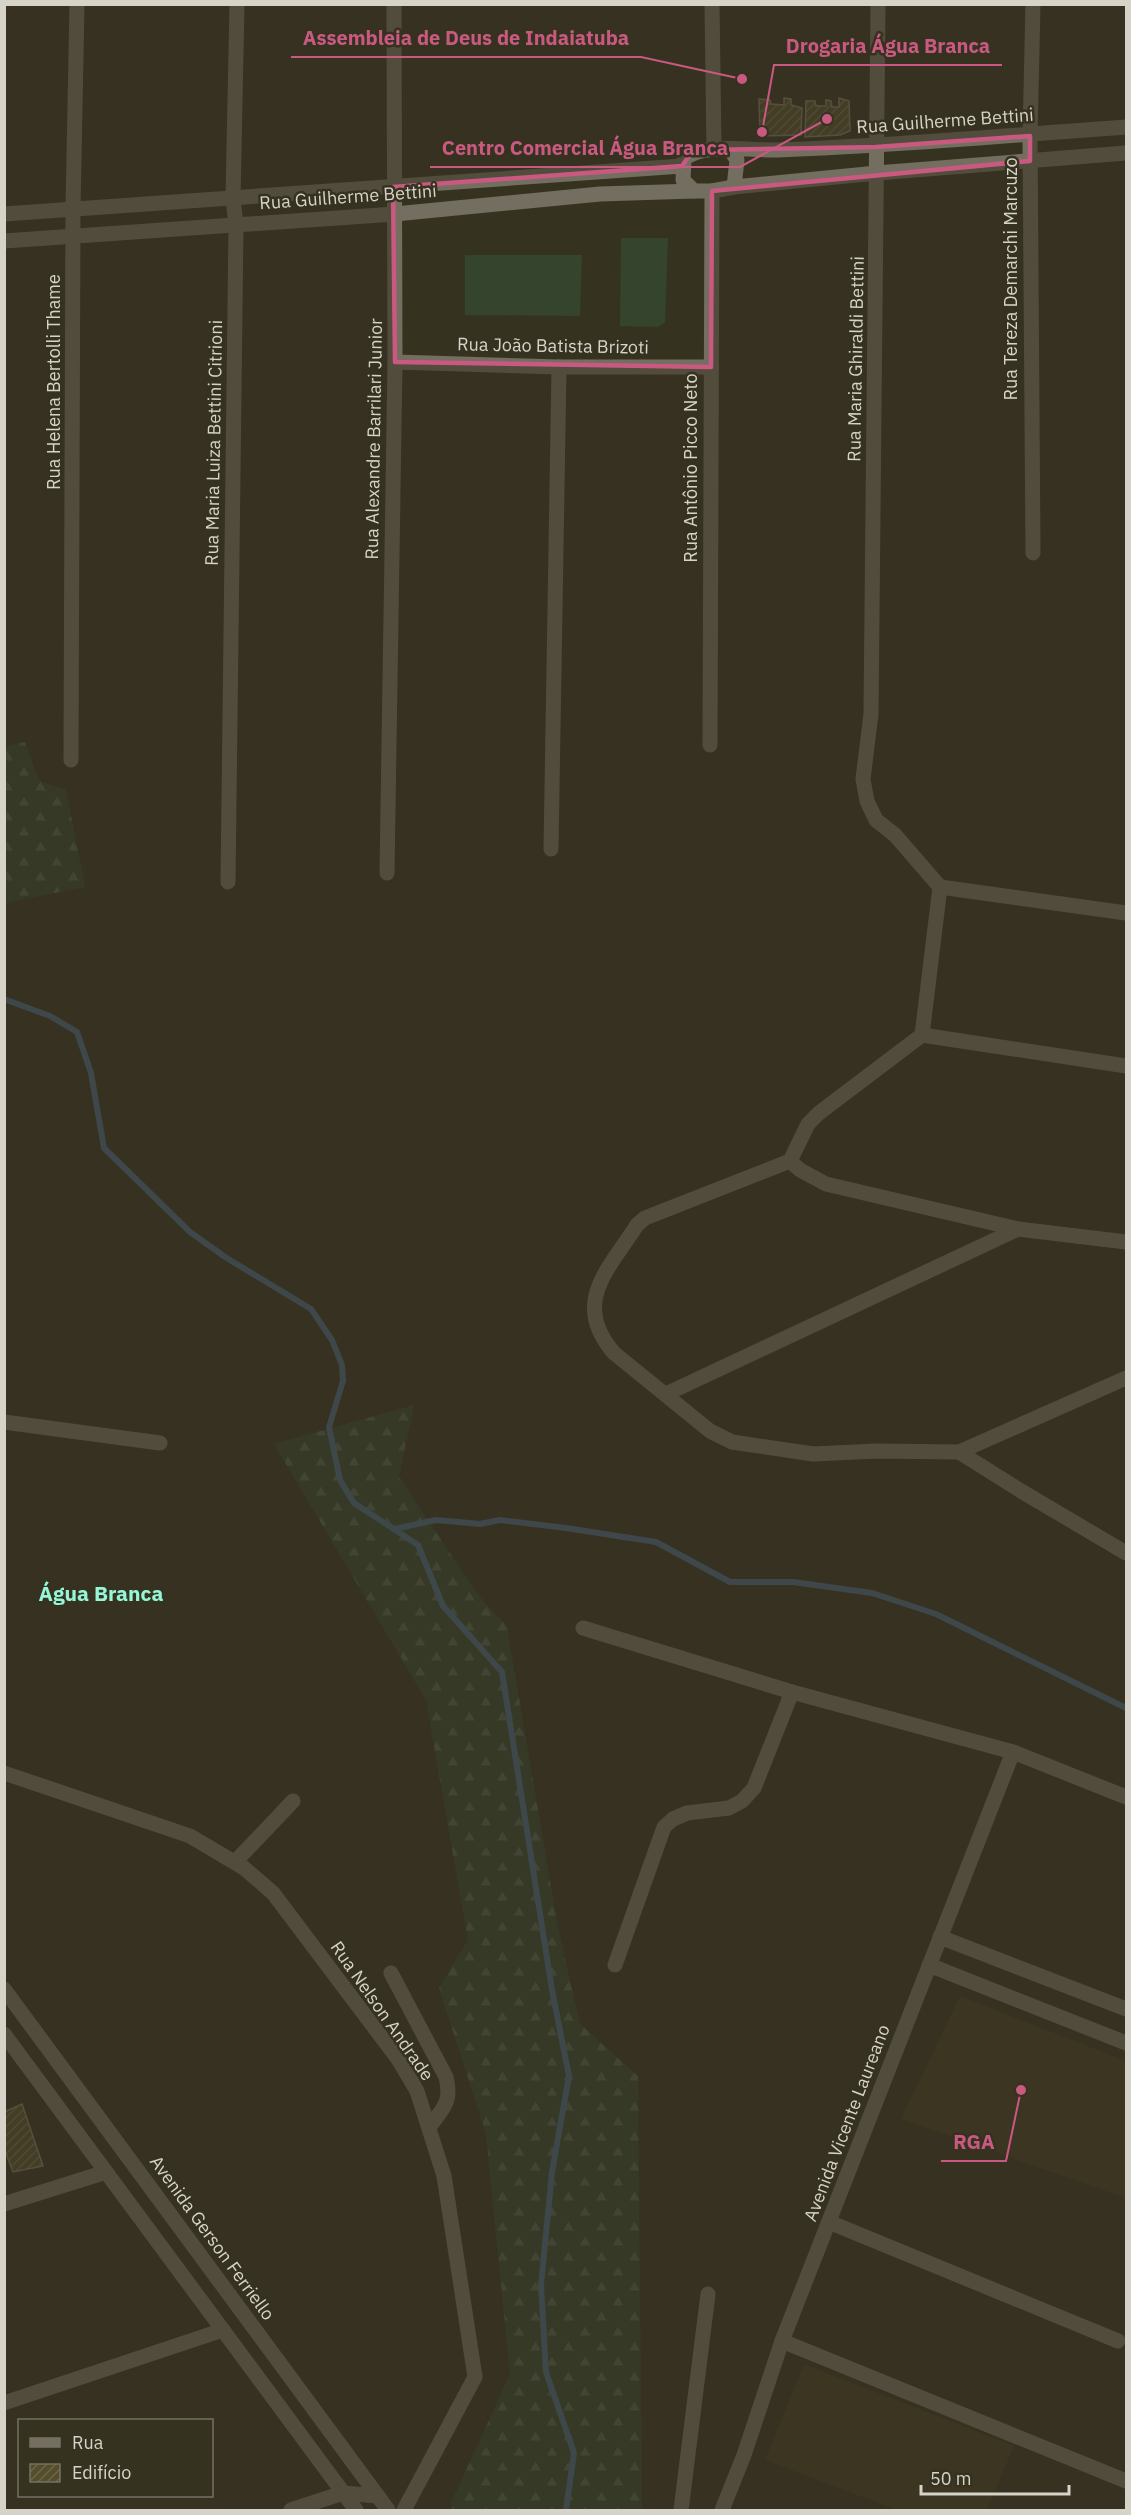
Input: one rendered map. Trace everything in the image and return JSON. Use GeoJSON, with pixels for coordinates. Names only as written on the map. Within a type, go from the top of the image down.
{"type":"FeatureCollection","features":[{"type":"Feature","properties":{"kind":"street","name":"Rua Helena Bertolli Thame"},"geometry":{"type":"LineString","coordinates":[[71,760],[76,4]]}},
{"type":"Feature","properties":{"kind":"street","name":"Rua Maria Luiza Bettini Citrioni"},"geometry":{"type":"LineString","coordinates":[[228,882],[236,225],[233,198],[237,4]]}},
{"type":"Feature","properties":{"kind":"street","name":"Rua Alexandre Barrilari Junior"},"geometry":{"type":"LineString","coordinates":[[387,873],[395,362],[394,4]]}},
{"type":"Feature","properties":{"kind":"street"},"geometry":{"type":"LineString","coordinates":[[712,4],[714,149]]}},
{"type":"Feature","properties":{"kind":"street","name":"Rua Maria Ghiraldi Bettini"},"geometry":{"type":"LineString","coordinates":[[878,4],[871,714],[863,779],[867,801],[876,820],[895,835],[940,887]]}},
{"type":"Feature","properties":{"kind":"street","name":"Rua Tereza Demarchi Marcuzo"},"geometry":{"type":"LineString","coordinates":[[1033,4],[1030,136],[1033,553]]}},
{"type":"Feature","properties":{"kind":"street","name":"Rua Guilherme Bettini"},"geometry":{"type":"LineString","coordinates":[[4,214],[682,166],[684,159],[691,153],[714,149],[876,147],[1126,127]]}},
{"type":"Feature","properties":{"kind":"street"},"geometry":{"type":"LineString","coordinates":[[730,149],[737,160],[734,188]]}},
{"type":"Feature","properties":{"kind":"street","name":"Rua Guilherme Bettini"},"geometry":{"type":"LineString","coordinates":[[4,241],[395,214],[600,194],[712,191],[877,172],[1126,153]]}},
{"type":"Feature","properties":{"kind":"street"},"geometry":{"type":"LineString","coordinates":[[682,166],[683,180],[694,191]]}},
{"type":"Feature","properties":{"kind":"street","name":"Rua Antônio Picco Neto"},"geometry":{"type":"LineString","coordinates":[[710,745],[712,191]]}},
{"type":"Feature","properties":{"kind":"street","name":"Rua João Batista Brizoti"},"geometry":{"type":"LineString","coordinates":[[395,362],[559,367],[711,367]]}},
{"type":"Feature","properties":{"kind":"street"},"geometry":{"type":"LineString","coordinates":[[551,849],[559,367]]}},
{"type":"Feature","properties":{"kind":"street"},"geometry":{"type":"LineString","coordinates":[[922,1035],[940,887],[1126,913]]}},
{"type":"Feature","properties":{"kind":"street"},"geometry":{"type":"LineString","coordinates":[[1126,1066],[922,1035],[819,1113],[808,1124],[790,1161],[645,1218],[637,1226],[597,1287],[594,1310],[607,1345],[622,1361],[710,1431],[732,1442],[813,1454],[877,1451],[959,1452],[1126,1377]]}},
{"type":"Feature","properties":{"kind":"street"},"geometry":{"type":"LineString","coordinates":[[790,1161],[800,1170],[826,1184],[1018,1229],[1126,1242]]}},
{"type":"Feature","properties":{"kind":"street"},"geometry":{"type":"LineString","coordinates":[[666,1394],[1018,1229]]}},
{"type":"Feature","properties":{"kind":"street"},"geometry":{"type":"LineString","coordinates":[[4,1422],[160,1443]]}},
{"type":"Feature","properties":{"kind":"street"},"geometry":{"type":"LineString","coordinates":[[959,1452],[1126,1553]]}},
{"type":"Feature","properties":{"kind":"street"},"geometry":{"type":"LineString","coordinates":[[583,1628],[792,1692],[1013,1752],[1126,1797]]}},
{"type":"Feature","properties":{"kind":"street"},"geometry":{"type":"LineString","coordinates":[[615,1965],[664,1827],[673,1819],[687,1813],[729,1808],[742,1801],[754,1788],[792,1692]]}},
{"type":"Feature","properties":{"kind":"street","name":"Avenida Vicente Laureano"},"geometry":{"type":"LineString","coordinates":[[722,2511],[783,2341],[1013,1752]]}},
{"type":"Feature","properties":{"kind":"street","name":"Rua Nelson Andrade"},"geometry":{"type":"LineString","coordinates":[[4,1773],[190,1836],[235,1862],[273,1893],[398,2060],[417,2091],[444,2176],[475,2377],[404,2511]]}},
{"type":"Feature","properties":{"kind":"street"},"geometry":{"type":"LineString","coordinates":[[235,1862],[294,1801]]}},
{"type":"Feature","properties":{"kind":"street"},"geometry":{"type":"LineString","coordinates":[[940,1937],[1126,2009]]}},
{"type":"Feature","properties":{"kind":"street"},"geometry":{"type":"LineString","coordinates":[[930,1965],[1126,2043]]}},
{"type":"Feature","properties":{"kind":"street"},"geometry":{"type":"LineString","coordinates":[[391,1973],[448,2084],[446,2106],[430,2126]]}},
{"type":"Feature","properties":{"kind":"street","name":"Avenida Gerson Ferriello"},"geometry":{"type":"LineString","coordinates":[[4,1989],[388,2511]]}},
{"type":"Feature","properties":{"kind":"street"},"geometry":{"type":"LineString","coordinates":[[4,2034],[356,2511]]}},
{"type":"Feature","properties":{"kind":"street"},"geometry":{"type":"LineString","coordinates":[[4,2204],[106,2172]]}},
{"type":"Feature","properties":{"kind":"street"},"geometry":{"type":"LineString","coordinates":[[829,2222],[1118,2341]]}},
{"type":"Feature","properties":{"kind":"street"},"geometry":{"type":"LineString","coordinates":[[681,2511],[708,2294]]}},
{"type":"Feature","properties":{"kind":"street"},"geometry":{"type":"LineString","coordinates":[[4,2403],[223,2330]]}},
{"type":"Feature","properties":{"kind":"street"},"geometry":{"type":"LineString","coordinates":[[783,2341],[1126,2481]]}},
{"type":"Feature","properties":{"kind":"street"},"geometry":{"type":"LineString","coordinates":[[291,2511],[343,2493],[378,2496]]}},
{"type":"Feature","properties":{"kind":"highlighted area"},"geometry":{"type":"Polygon","coordinates":[[[1030,136],[1030,161],[712,191],[711,367],[395,362],[393,187],[682,166],[691,153],[705,150],[876,147],[1030,136]]]}},
{"type":"Feature","properties":{"kind":"shaded area"},"geometry":{"type":"Polygon","coordinates":[[[960,1996],[1126,2061],[1126,2198],[901,2119],[960,1996]]]}},
{"type":"Feature","properties":{"kind":"shaded area"},"geometry":{"type":"Polygon","coordinates":[[[804,2364],[1014,2446],[987,2510],[897,2510],[765,2460],[804,2364]]]}},
{"type":"Feature","properties":{"kind":"green space"},"geometry":{"type":"Polygon","coordinates":[[[621,238],[668,238],[665,322],[658,327],[620,326],[621,238]]]}},
{"type":"Feature","properties":{"kind":"green space"},"geometry":{"type":"Polygon","coordinates":[[[465,255],[582,255],[580,316],[465,315],[465,255]]]}},
{"type":"Feature","properties":{"kind":"green space"},"geometry":{"type":"Polygon","coordinates":[[[25,742],[39,781],[66,790],[85,887],[5,903],[5,746],[25,742]]]}},
{"type":"Feature","properties":{"kind":"green space"},"geometry":{"type":"Polygon","coordinates":[[[414,1405],[399,1477],[479,1596],[507,1627],[558,1928],[580,2024],[638,2076],[642,2510],[451,2510],[451,2503],[510,2374],[486,2134],[439,1988],[468,1940],[426,1700],[274,1444],[414,1405]]]}},
{"type":"Feature","properties":{"kind":"building"},"geometry":{"type":"Polygon","coordinates":[[[784,98],[791,99],[791,105],[802,108],[801,135],[760,136],[759,99],[770,100],[771,104],[784,105],[784,98]]]}},
{"type":"Feature","properties":{"kind":"building"},"geometry":{"type":"Polygon","coordinates":[[[839,98],[849,101],[850,131],[840,135],[805,137],[806,101],[815,101],[816,106],[826,106],[826,100],[831,101],[832,107],[839,107],[839,98]]]}},
{"type":"Feature","properties":{"kind":"building"},"geometry":{"type":"Polygon","coordinates":[[[22,2104],[43,2166],[13,2172],[4,2148],[4,2112],[22,2104]]]}},
{"type":"Feature","properties":{"kind":"waterway"},"geometry":{"type":"LineString","coordinates":[[4,999],[50,1016],[77,1032],[91,1073],[104,1148],[190,1232],[225,1257],[311,1309],[332,1340],[342,1365],[343,1381],[329,1427],[340,1480],[354,1503],[418,1545],[443,1606],[502,1672],[552,1990],[569,2076],[552,2172],[541,2285],[546,2372],[574,2453],[566,2510]]}},
{"type":"Feature","properties":{"kind":"waterway"},"geometry":{"type":"LineString","coordinates":[[394,1529],[436,1520],[480,1524],[500,1520],[566,1528],[656,1542],[730,1582],[793,1582],[872,1593],[936,1614],[1126,1708]]}},
{"type":"Feature","properties":{"kind":"place","name":"Assembleia de Deus de Indaiatuba"},"geometry":{"type":"Point","coordinates":[742,79]}},
{"type":"Feature","properties":{"kind":"place","name":"Centro Comercial Água Branca"},"geometry":{"type":"Point","coordinates":[827,119]}},
{"type":"Feature","properties":{"kind":"place","name":"Drogaria Água Branca"},"geometry":{"type":"Point","coordinates":[762,132]}},
{"type":"Feature","properties":{"kind":"place","name":"RGA"},"geometry":{"type":"Point","coordinates":[1021,2090]}},
{"type":"Feature","properties":{"kind":"district","name":"Água Branca"},"geometry":{"type":"Point","coordinates":[101,1594]}}]}
